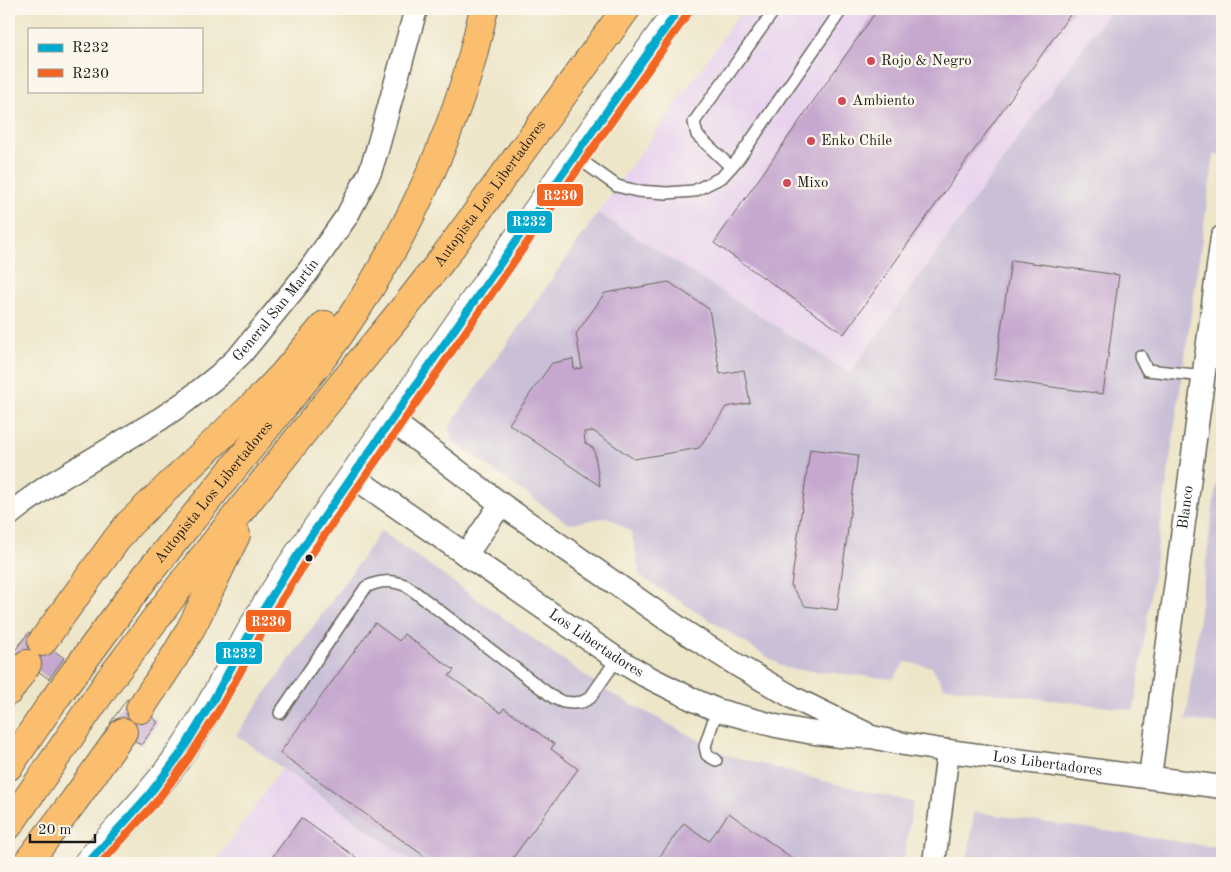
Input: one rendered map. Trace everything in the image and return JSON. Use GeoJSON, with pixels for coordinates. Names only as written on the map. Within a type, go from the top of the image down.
{"type":"FeatureCollection","features":[{"type":"Feature","properties":{"kind":"highway","name":"Autopista Los Libertadores"},"geometry":{"type":"LineString","coordinates":[[9,766],[82,662],[146,576],[318,364],[377,278],[412,214],[449,129],[465,81],[484,9]]}},
{"type":"Feature","properties":{"kind":"highway","name":"Autopista Los Libertadores"},"geometry":{"type":"LineString","coordinates":[[9,825],[121,664],[181,584],[439,264],[626,9]]}},
{"type":"Feature","properties":{"kind":"highway","name":"Autopista Los Libertadores"},"geometry":{"type":"LineString","coordinates":[[9,691],[117,538],[139,513],[282,376],[354,291],[412,214]]}},
{"type":"Feature","properties":{"kind":"highway","name":"Autopista Los Libertadores"},"geometry":{"type":"LineString","coordinates":[[140,709],[169,666],[190,629],[220,565],[273,468]]}},
{"type":"Feature","properties":{"kind":"highway"},"geometry":{"type":"LineString","coordinates":[[27,863],[123,732]]}},
{"type":"Feature","properties":{"kind":"street","name":"General San Martín"},"geometry":{"type":"LineString","coordinates":[[9,515],[48,486],[186,402],[241,354],[284,303],[348,216],[370,172],[416,9]]}},
{"type":"Feature","properties":{"kind":"street"},"geometry":{"type":"LineString","coordinates":[[94,861],[181,753],[221,688],[275,590],[352,476],[679,9]]}},
{"type":"Feature","properties":{"kind":"street","name":"Blanco"},"geometry":{"type":"LineString","coordinates":[[1150,777],[1222,237]]}},
{"type":"Feature","properties":{"kind":"street","name":"Los Libertadores"},"geometry":{"type":"LineString","coordinates":[[391,420],[501,504],[685,632],[737,666],[794,698],[872,737]]}},
{"type":"Feature","properties":{"kind":"street","name":"Los Libertadores"},"geometry":{"type":"LineString","coordinates":[[352,476],[617,659],[672,690],[717,710],[776,726],[832,735],[872,737],[948,751],[1222,786]]}},
{"type":"Feature","properties":{"kind":"street"},"geometry":{"type":"LineString","coordinates":[[466,555],[501,504]]}},
{"type":"Feature","properties":{"kind":"street"},"geometry":{"type":"LineString","coordinates":[[934,863],[948,751]]}},
{"type":"Feature","properties":{"kind":"lane"},"geometry":{"type":"LineString","coordinates":[[731,167],[697,135],[694,122],[775,9]]}},
{"type":"Feature","properties":{"kind":"lane"},"geometry":{"type":"LineString","coordinates":[[575,156],[617,186],[637,191],[667,193],[694,191],[722,177],[739,158],[842,9]]}},
{"type":"Feature","properties":{"kind":"lane"},"geometry":{"type":"LineString","coordinates":[[1140,356],[1147,370],[1204,376]]}},
{"type":"Feature","properties":{"kind":"lane"},"geometry":{"type":"LineString","coordinates":[[280,713],[366,587],[376,582],[398,582],[406,586],[554,698],[563,702],[573,704],[590,698],[617,659]]}},
{"type":"Feature","properties":{"kind":"lane"},"geometry":{"type":"LineString","coordinates":[[716,760],[707,755],[705,746],[717,710]]}},
{"type":"Feature","properties":{"kind":"shaded area"},"geometry":{"type":"Polygon","coordinates":[[[743,9],[1111,9],[850,373],[598,213],[743,9]]]}},
{"type":"Feature","properties":{"kind":"shaded area"},"geometry":{"type":"Polygon","coordinates":[[[1111,9],[1222,9],[1222,156],[1214,155],[1134,710],[944,687],[932,667],[905,662],[893,679],[785,668],[640,576],[631,532],[608,517],[569,524],[452,441],[449,427],[598,213],[850,373],[1111,9]]]}},
{"type":"Feature","properties":{"kind":"shaded area"},"geometry":{"type":"Polygon","coordinates":[[[1222,438],[1222,724],[1186,720],[1222,438]]]}},
{"type":"Feature","properties":{"kind":"shaded area"},"geometry":{"type":"Polygon","coordinates":[[[381,531],[610,693],[727,755],[913,802],[903,863],[414,863],[236,735],[381,531]]]}},
{"type":"Feature","properties":{"kind":"shaded area"},"geometry":{"type":"Polygon","coordinates":[[[282,768],[414,863],[215,863],[282,768]]]}},
{"type":"Feature","properties":{"kind":"shaded area"},"geometry":{"type":"Polygon","coordinates":[[[974,812],[1222,848],[1222,863],[967,863],[974,812]]]}},
{"type":"Feature","properties":{"kind":"building"},"geometry":{"type":"Polygon","coordinates":[[[878,9],[1074,9],[844,334],[714,243],[878,9]]]}},
{"type":"Feature","properties":{"kind":"building"},"geometry":{"type":"Polygon","coordinates":[[[1011,260],[1119,275],[1103,394],[994,379],[1011,260]]]}},
{"type":"Feature","properties":{"kind":"building"},"geometry":{"type":"Polygon","coordinates":[[[669,282],[709,309],[720,374],[744,370],[750,403],[726,407],[699,448],[634,459],[593,431],[584,432],[585,443],[594,449],[600,486],[509,424],[552,363],[573,359],[574,369],[582,368],[576,334],[605,293],[669,282]]]}},
{"type":"Feature","properties":{"kind":"building"},"geometry":{"type":"Polygon","coordinates":[[[810,449],[858,455],[837,610],[805,606],[791,586],[810,449]]]}},
{"type":"Feature","properties":{"kind":"building"},"geometry":{"type":"Polygon","coordinates":[[[375,623],[399,641],[404,634],[454,670],[449,676],[501,713],[504,708],[554,744],[551,749],[578,769],[509,863],[434,863],[280,753],[375,623]]]}},
{"type":"Feature","properties":{"kind":"building"},"geometry":{"type":"Polygon","coordinates":[[[29,632],[64,658],[49,679],[13,653],[29,632]]]}},
{"type":"Feature","properties":{"kind":"building"},"geometry":{"type":"Polygon","coordinates":[[[127,699],[158,722],[141,745],[110,723],[127,699]]]}},
{"type":"Feature","properties":{"kind":"building"},"geometry":{"type":"Polygon","coordinates":[[[729,813],[799,863],[655,863],[684,823],[709,841],[729,813]]]}},
{"type":"Feature","properties":{"kind":"building"},"geometry":{"type":"Polygon","coordinates":[[[301,818],[364,863],[268,863],[301,818]]]}},
{"type":"Feature","properties":{"kind":"transit line","name":"R232"},"geometry":{"type":"LineString","coordinates":[[88,863],[148,796],[181,753],[212,702],[260,615],[297,556],[679,9]]}},
{"type":"Feature","properties":{"kind":"transit line","name":"R230"},"geometry":{"type":"LineString","coordinates":[[101,863],[156,802],[189,758],[221,707],[269,620],[306,562],[687,15]]}},
{"type":"Feature","properties":{"kind":"place","name":"Rojo & Negro"},"geometry":{"type":"Point","coordinates":[871,61]}},
{"type":"Feature","properties":{"kind":"place","name":"Ambiento"},"geometry":{"type":"Point","coordinates":[842,101]}},
{"type":"Feature","properties":{"kind":"place","name":"Enko Chile"},"geometry":{"type":"Point","coordinates":[811,141]}},
{"type":"Feature","properties":{"kind":"place","name":"Mixo"},"geometry":{"type":"Point","coordinates":[787,183]}}]}
